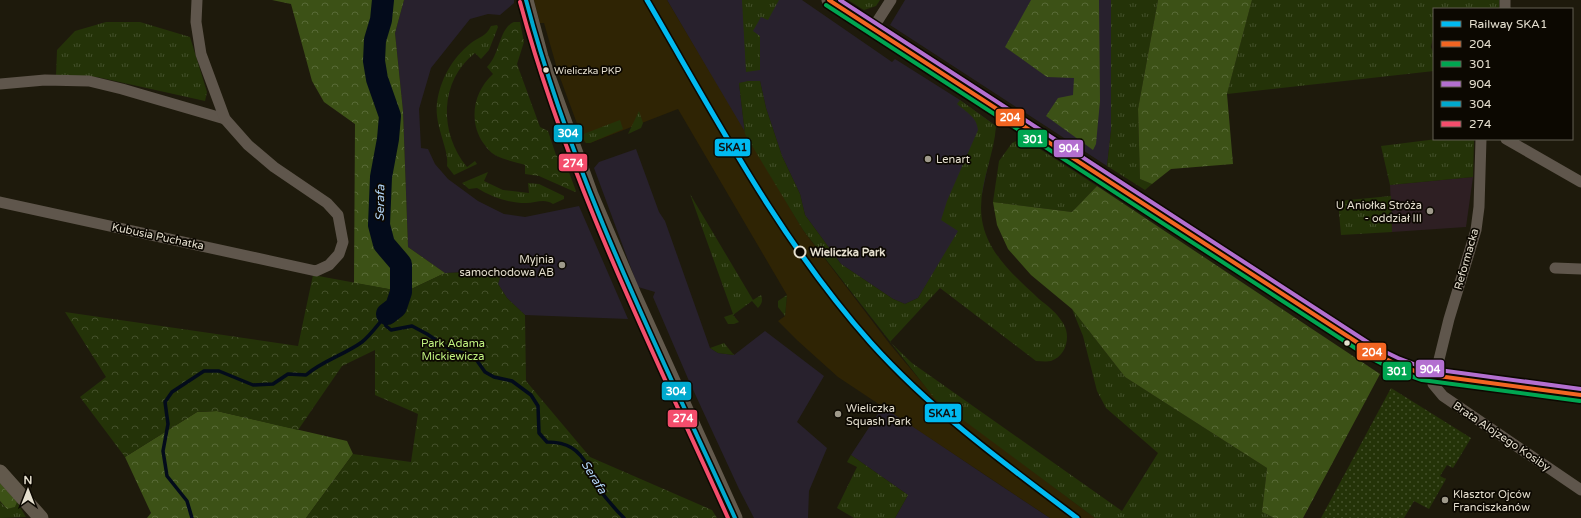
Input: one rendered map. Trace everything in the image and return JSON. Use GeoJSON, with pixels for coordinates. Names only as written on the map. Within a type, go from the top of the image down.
{"type":"FeatureCollection","features":[{"type":"Feature","properties":{"kind":"main road"},"geometry":{"type":"LineString","coordinates":[[526,0],[541,57],[591,195],[634,295],[735,518]]}},
{"type":"Feature","properties":{"kind":"main road"},"geometry":{"type":"LineString","coordinates":[[829,0],[1366,348],[1408,369],[1434,376],[1581,394]]}},
{"type":"Feature","properties":{"kind":"main road"},"geometry":{"type":"LineString","coordinates":[[0,472],[41,518]]}},
{"type":"Feature","properties":{"kind":"street"},"geometry":{"type":"LineString","coordinates":[[197,0],[196,22],[201,54],[225,119]]}},
{"type":"Feature","properties":{"kind":"street"},"geometry":{"type":"LineString","coordinates":[[873,28],[891,0]]}},
{"type":"Feature","properties":{"kind":"street"},"geometry":{"type":"LineString","coordinates":[[0,84],[45,80],[89,81],[225,119]]}},
{"type":"Feature","properties":{"kind":"street","name":"Kubusia Puchatka"},"geometry":{"type":"LineString","coordinates":[[0,202],[316,271],[329,265],[339,254],[343,242],[338,215],[327,203],[274,167],[248,145],[225,119]]}},
{"type":"Feature","properties":{"kind":"street","name":"Reformacka"},"geometry":{"type":"LineString","coordinates":[[1434,376],[1476,230],[1479,207],[1481,140]]}},
{"type":"Feature","properties":{"kind":"street"},"geometry":{"type":"LineString","coordinates":[[1508,140],[1581,182]]}},
{"type":"Feature","properties":{"kind":"street"},"geometry":{"type":"LineString","coordinates":[[1555,268],[1581,269]]}},
{"type":"Feature","properties":{"kind":"street","name":"Brata Alojzego Kosiby"},"geometry":{"type":"LineString","coordinates":[[1434,376],[1433,384],[1443,396],[1581,490]]}},
{"type":"Feature","properties":{"kind":"shaded area"},"geometry":{"type":"Polygon","coordinates":[[[404,0],[514,0],[514,3],[500,15],[488,14],[470,19],[431,68],[419,109],[421,148],[428,149],[435,164],[448,179],[478,201],[504,214],[525,217],[579,206],[628,319],[525,315],[507,298],[498,284],[502,271],[445,273],[408,247],[403,111],[395,33],[404,0]]]}},
{"type":"Feature","properties":{"kind":"shaded area"},"geometry":{"type":"Polygon","coordinates":[[[534,0],[667,0],[803,230],[889,343],[935,398],[1095,518],[1050,518],[838,377],[798,341],[778,321],[785,316],[787,295],[678,109],[590,143],[586,143],[583,140],[558,72],[544,23],[540,23],[534,0]]]}},
{"type":"Feature","properties":{"kind":"shaded area"},"geometry":{"type":"Polygon","coordinates":[[[667,0],[802,0],[892,62],[895,59],[960,100],[996,126],[982,194],[918,298],[905,304],[893,299],[841,264],[805,215],[800,194],[782,156],[766,108],[760,81],[739,83],[745,134],[667,0]]]}},
{"type":"Feature","properties":{"kind":"shaded area"},"geometry":{"type":"Polygon","coordinates":[[[905,0],[1111,0],[1111,131],[1107,166],[890,25],[905,0]]]}},
{"type":"Feature","properties":{"kind":"shaded area"},"geometry":{"type":"Polygon","coordinates":[[[636,149],[659,212],[665,221],[710,348],[718,353],[734,355],[765,331],[824,376],[797,422],[827,448],[809,491],[808,518],[754,518],[689,381],[653,297],[655,292],[638,287],[594,168],[599,162],[636,149]]]}},
{"type":"Feature","properties":{"kind":"shaded area","name":"U Aniołka Stróża - oddział III"},"geometry":{"type":"Polygon","coordinates":[[[1473,177],[1466,227],[1392,232],[1390,185],[1473,177]]]}},
{"type":"Feature","properties":{"kind":"shaded area"},"geometry":{"type":"Polygon","coordinates":[[[883,406],[1050,518],[895,518],[908,495],[851,455],[883,406]]]}},
{"type":"Feature","properties":{"kind":"green space"},"geometry":{"type":"Polygon","coordinates":[[[272,0],[404,0],[395,33],[403,111],[408,247],[445,273],[405,292],[354,283],[355,124],[324,102],[312,81],[291,4],[272,0]]]}},
{"type":"Feature","properties":{"kind":"green space"},"geometry":{"type":"Polygon","coordinates":[[[742,0],[779,0],[768,20],[761,17],[753,31],[760,36],[760,70],[746,72],[742,0]]]}},
{"type":"Feature","properties":{"kind":"green space"},"geometry":{"type":"Polygon","coordinates":[[[848,0],[880,0],[876,6],[864,10],[848,0]]]}},
{"type":"Feature","properties":{"kind":"green space"},"geometry":{"type":"Polygon","coordinates":[[[1031,0],[1099,0],[1100,101],[1096,144],[1093,150],[1046,116],[1058,98],[1073,95],[1074,78],[1047,77],[1005,47],[1031,0]]]}},
{"type":"Feature","properties":{"kind":"green space"},"geometry":{"type":"Polygon","coordinates":[[[1111,0],[1158,0],[1138,109],[1140,179],[1152,184],[1145,190],[1107,166],[1111,131],[1111,0]]]}},
{"type":"Feature","properties":{"kind":"green space"},"geometry":{"type":"Polygon","coordinates":[[[1158,0],[1252,0],[1227,94],[1233,164],[1171,169],[1152,184],[1140,179],[1138,109],[1158,0]]]}},
{"type":"Feature","properties":{"kind":"green space"},"geometry":{"type":"Polygon","coordinates":[[[1252,0],[1499,0],[1499,8],[1433,8],[1433,38],[1431,47],[1433,52],[1433,71],[1227,94],[1252,0]]]}},
{"type":"Feature","properties":{"kind":"green space"},"geometry":{"type":"Polygon","coordinates":[[[106,22],[140,22],[190,37],[207,92],[205,101],[97,77],[56,76],[57,50],[75,31],[106,22]]]}},
{"type":"Feature","properties":{"kind":"green space"},"geometry":{"type":"Polygon","coordinates":[[[514,22],[520,22],[524,42],[517,64],[540,127],[548,131],[556,155],[564,159],[576,191],[575,192],[539,176],[525,174],[525,165],[494,154],[485,146],[479,135],[475,117],[477,98],[486,81],[493,74],[487,67],[495,56],[502,36],[509,25],[514,22]]]}},
{"type":"Feature","properties":{"kind":"green space"},"geometry":{"type":"Polygon","coordinates":[[[497,25],[498,27],[489,50],[481,59],[475,53],[463,65],[449,92],[447,108],[451,139],[467,167],[475,161],[477,164],[454,175],[447,166],[446,153],[438,120],[437,103],[441,86],[448,70],[458,55],[471,43],[485,34],[491,26],[497,25]]]}},
{"type":"Feature","properties":{"kind":"green space"},"geometry":{"type":"Polygon","coordinates":[[[760,81],[766,108],[782,156],[800,194],[805,215],[841,264],[893,299],[905,304],[918,298],[958,231],[941,220],[947,201],[978,130],[976,122],[973,118],[957,104],[960,100],[996,126],[995,138],[981,200],[983,225],[992,247],[1005,266],[1061,319],[1067,333],[1067,339],[1061,355],[1051,361],[1036,361],[940,288],[890,342],[803,230],[745,134],[739,83],[760,81]]]}},
{"type":"Feature","properties":{"kind":"green space"},"geometry":{"type":"Polygon","coordinates":[[[639,111],[643,123],[641,128],[628,134],[639,111]]]}},
{"type":"Feature","properties":{"kind":"green space"},"geometry":{"type":"Polygon","coordinates":[[[620,120],[623,129],[590,143],[586,143],[581,135],[620,120]]]}},
{"type":"Feature","properties":{"kind":"green space"},"geometry":{"type":"Polygon","coordinates":[[[1023,138],[1097,186],[1072,212],[993,202],[999,161],[1012,143],[1023,138]]]}},
{"type":"Feature","properties":{"kind":"green space"},"geometry":{"type":"Polygon","coordinates":[[[1433,140],[1474,140],[1473,177],[1390,185],[1381,146],[1433,140]]]}},
{"type":"Feature","properties":{"kind":"green space"},"geometry":{"type":"Polygon","coordinates":[[[488,172],[484,181],[503,190],[529,193],[528,183],[539,184],[564,196],[564,199],[553,204],[546,201],[526,203],[513,202],[494,197],[477,188],[469,189],[462,183],[488,172]]]}},
{"type":"Feature","properties":{"kind":"green space"},"geometry":{"type":"Polygon","coordinates":[[[1097,186],[1380,374],[1303,518],[1274,518],[1262,512],[1267,468],[1125,377],[1072,309],[1031,275],[1008,249],[997,225],[993,202],[1072,212],[1097,186]]]}},
{"type":"Feature","properties":{"kind":"green space"},"geometry":{"type":"Polygon","coordinates":[[[690,194],[753,300],[761,295],[762,302],[758,308],[752,301],[733,315],[739,322],[734,324],[728,324],[724,317],[733,314],[690,194]]]}},
{"type":"Feature","properties":{"kind":"green space"},"geometry":{"type":"Polygon","coordinates":[[[1391,196],[1392,232],[1341,235],[1338,201],[1391,196]]]}},
{"type":"Feature","properties":{"kind":"green space","name":"Park Adama Mickiewicza"},"geometry":{"type":"Polygon","coordinates":[[[502,271],[498,284],[507,298],[525,315],[526,381],[590,457],[712,510],[717,518],[306,518],[353,454],[411,462],[418,414],[375,395],[375,350],[342,366],[298,430],[217,411],[197,412],[125,457],[80,397],[106,377],[65,312],[298,346],[313,275],[405,292],[445,273],[502,271]]]}},
{"type":"Feature","properties":{"kind":"green space"},"geometry":{"type":"Polygon","coordinates":[[[787,295],[785,316],[778,307],[778,301],[787,295]]]}},
{"type":"Feature","properties":{"kind":"green space"},"geometry":{"type":"Polygon","coordinates":[[[1072,309],[1125,377],[1267,468],[1262,512],[1274,518],[1095,518],[935,399],[892,344],[912,363],[1122,511],[1158,453],[1106,408],[1097,391],[1083,336],[1072,309]]]}},
{"type":"Feature","properties":{"kind":"green space"},"geometry":{"type":"Polygon","coordinates":[[[724,343],[734,355],[718,353],[710,348],[724,343]]]}},
{"type":"Feature","properties":{"kind":"green space"},"geometry":{"type":"Polygon","coordinates":[[[1391,388],[1471,438],[1453,468],[1447,465],[1440,476],[1446,479],[1429,509],[1414,501],[1404,518],[1321,518],[1391,388]]]}},
{"type":"Feature","properties":{"kind":"green space"},"geometry":{"type":"Polygon","coordinates":[[[217,411],[347,441],[353,454],[306,518],[147,518],[151,513],[125,457],[197,412],[217,411]]]}},
{"type":"Feature","properties":{"kind":"green space"},"geometry":{"type":"Polygon","coordinates":[[[851,455],[908,495],[895,518],[854,518],[837,508],[857,467],[847,462],[851,455]]]}},
{"type":"Feature","properties":{"kind":"green space"},"geometry":{"type":"Polygon","coordinates":[[[0,483],[17,502],[15,507],[7,509],[0,501],[0,483]]]}},
{"type":"Feature","properties":{"kind":"green space"},"geometry":{"type":"Polygon","coordinates":[[[0,502],[7,509],[15,507],[17,502],[26,517],[0,518],[0,502]]]}},
{"type":"Feature","properties":{"kind":"waterway","name":"Serafa"},"geometry":{"type":"LineString","coordinates":[[383,0],[381,20],[375,40],[374,61],[377,79],[390,116],[388,139],[381,177],[379,225],[384,244],[401,264],[401,292],[396,307],[387,314]]}},
{"type":"Feature","properties":{"kind":"waterway"},"geometry":{"type":"LineString","coordinates":[[192,518],[187,501],[167,476],[163,451],[168,424],[165,402],[172,392],[204,371],[219,371],[253,385],[273,384],[288,374],[306,375],[312,370],[362,342],[387,314]]}},
{"type":"Feature","properties":{"kind":"waterway","name":"Serafa"},"geometry":{"type":"LineString","coordinates":[[386,316],[384,320],[386,326],[391,330],[412,326],[451,350],[473,355],[485,372],[494,377],[512,381],[531,395],[538,406],[539,433],[547,442],[561,443],[576,451],[589,469],[593,481],[609,502],[624,518]]}},
{"type":"Feature","properties":{"kind":"rail line","name":"SKA1"},"geometry":{"type":"LineString","coordinates":[[647,0],[724,133],[778,221],[838,304],[894,368],[944,414],[970,436],[1077,518]]}},
{"type":"Feature","properties":{"kind":"transit line","name":"304"},"geometry":{"type":"LineString","coordinates":[[526,0],[545,67],[592,198],[647,327],[735,518]]}},
{"type":"Feature","properties":{"kind":"transit line","name":"204"},"geometry":{"type":"LineString","coordinates":[[829,0],[1372,352],[1396,364],[1423,374],[1581,395]]}},
{"type":"Feature","properties":{"kind":"transit line","name":"904"},"geometry":{"type":"LineString","coordinates":[[840,0],[1375,347],[1424,368],[1581,389]]}},
{"type":"Feature","properties":{"kind":"transit line","name":"274"},"geometry":{"type":"LineString","coordinates":[[520,2],[540,69],[562,134],[587,199],[641,328],[728,518]]}},
{"type":"Feature","properties":{"kind":"transit line","name":"301"},"geometry":{"type":"LineString","coordinates":[[826,5],[1369,357],[1394,370],[1422,380],[1580,401]]}},
{"type":"Feature","properties":{"kind":"place","name":"Wieliczka PKP"},"geometry":{"type":"Point","coordinates":[546,70]}},
{"type":"Feature","properties":{"kind":"place","name":"Lenart"},"geometry":{"type":"Point","coordinates":[928,159]}},
{"type":"Feature","properties":{"kind":"place","name":"U Aniołka Stróża - oddział III"},"geometry":{"type":"Point","coordinates":[1430,211]}},
{"type":"Feature","properties":{"kind":"place","name":"Wieliczka Park"},"geometry":{"type":"Point","coordinates":[800,252]}},
{"type":"Feature","properties":{"kind":"place","name":"Myjnia samochodowa AB"},"geometry":{"type":"Point","coordinates":[562,265]}},
{"type":"Feature","properties":{"kind":"place","name":"Wieliczka Squash Park"},"geometry":{"type":"Point","coordinates":[838,414]}},
{"type":"Feature","properties":{"kind":"place","name":"Klasztor Ojców Franciszkanów"},"geometry":{"type":"Point","coordinates":[1445,500]}}]}
